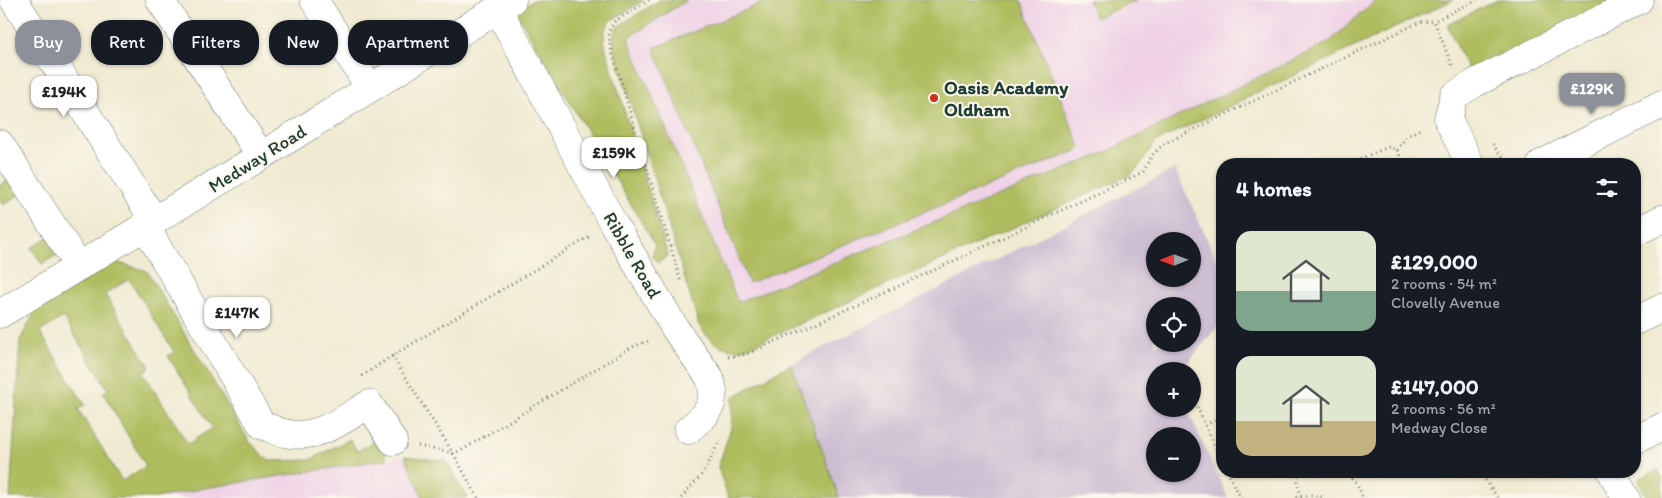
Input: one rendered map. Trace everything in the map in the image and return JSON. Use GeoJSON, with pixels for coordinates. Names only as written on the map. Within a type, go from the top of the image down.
{"type":"FeatureCollection","features":[{"type":"Feature","properties":{"kind":"street"},"geometry":{"type":"LineString","coordinates":[[14,0],[147,209],[152,238],[262,424],[283,433],[302,436],[322,432],[369,404],[393,441]]}},
{"type":"Feature","properties":{"kind":"street"},"geometry":{"type":"LineString","coordinates":[[160,0],[261,156]]}},
{"type":"Feature","properties":{"kind":"street"},"geometry":{"type":"LineString","coordinates":[[314,0],[370,88]]}},
{"type":"Feature","properties":{"kind":"street"},"geometry":{"type":"LineString","coordinates":[[1467,158],[1448,119],[1454,96],[1639,0]]}},
{"type":"Feature","properties":{"kind":"street","name":"Medway Road"},"geometry":{"type":"LineString","coordinates":[[0,314],[505,5]]}},
{"type":"Feature","properties":{"kind":"street","name":"Ribble Road"},"geometry":{"type":"LineString","coordinates":[[505,5],[613,223],[676,330],[710,378],[713,391],[711,404],[705,415],[688,430]]}},
{"type":"Feature","properties":{"kind":"street"},"geometry":{"type":"LineString","coordinates":[[1553,158],[1662,104]]}},
{"type":"Feature","properties":{"kind":"street"},"geometry":{"type":"LineString","coordinates":[[0,144],[78,265]]}},
{"type":"Feature","properties":{"kind":"street"},"geometry":{"type":"LineString","coordinates":[[1641,229],[1662,219]]}},
{"type":"Feature","properties":{"kind":"street"},"geometry":{"type":"LineString","coordinates":[[1641,437],[1662,427]]}},
{"type":"Feature","properties":{"kind":"street"},"geometry":{"type":"LineString","coordinates":[[1615,478],[1626,498]]}},
{"type":"Feature","properties":{"kind":"path"},"geometry":{"type":"LineString","coordinates":[[649,0],[614,22],[609,32],[610,45],[682,283]]}},
{"type":"Feature","properties":{"kind":"path"},"geometry":{"type":"LineString","coordinates":[[701,366],[723,358],[749,353],[930,272],[1116,185],[1142,172],[1152,156],[1165,143],[1420,22],[1434,21],[1478,0]]}},
{"type":"Feature","properties":{"kind":"path"},"geometry":{"type":"LineString","coordinates":[[1434,21],[1464,90]]}},
{"type":"Feature","properties":{"kind":"path"},"geometry":{"type":"LineString","coordinates":[[1397,150],[1407,136],[1428,124],[1448,119]]}},
{"type":"Feature","properties":{"kind":"path"},"geometry":{"type":"LineString","coordinates":[[1361,158],[1389,147],[1397,150],[1401,158]]}},
{"type":"Feature","properties":{"kind":"path"},"geometry":{"type":"LineString","coordinates":[[361,377],[392,356],[613,223]]}},
{"type":"Feature","properties":{"kind":"path"},"geometry":{"type":"LineString","coordinates":[[393,441],[453,453],[462,450],[632,347],[676,330]]}},
{"type":"Feature","properties":{"kind":"path"},"geometry":{"type":"LineString","coordinates":[[392,356],[453,453],[478,498]]}},
{"type":"Feature","properties":{"kind":"path"},"geometry":{"type":"LineString","coordinates":[[1201,415],[1216,448]]}},
{"type":"Feature","properties":{"kind":"path"},"geometry":{"type":"LineString","coordinates":[[1206,426],[1216,420]]}},
{"type":"Feature","properties":{"kind":"path"},"geometry":{"type":"LineString","coordinates":[[1230,478],[1240,498]]}},
{"type":"Feature","properties":{"kind":"path"},"geometry":{"type":"LineString","coordinates":[[1297,478],[1301,497]]}},
{"type":"Feature","properties":{"kind":"path"},"geometry":{"type":"LineString","coordinates":[[1352,478],[1357,483],[1363,498]]}},
{"type":"Feature","properties":{"kind":"path"},"geometry":{"type":"LineString","coordinates":[[1484,478],[1498,498]]}},
{"type":"Feature","properties":{"kind":"path"},"geometry":{"type":"LineString","coordinates":[[1296,498],[1310,495],[1325,497]]}},
{"type":"Feature","properties":{"kind":"shaded area","name":"Oasis Academy Oldham"},"geometry":{"type":"Polygon","coordinates":[[[687,0],[1376,0],[1329,42],[1100,155],[738,302],[628,37],[687,0]]]}},
{"type":"Feature","properties":{"kind":"shaded area"},"geometry":{"type":"Polygon","coordinates":[[[1175,169],[1216,259],[1216,328],[1201,347],[1201,297],[1146,297],[1146,352],[1197,352],[1188,362],[1146,362],[1146,417],[1191,417],[1195,427],[1146,427],[1146,482],[1201,482],[1201,439],[1216,472],[1216,478],[1219,478],[1228,498],[839,498],[791,364],[1175,169]]]}},
{"type":"Feature","properties":{"kind":"shaded area"},"geometry":{"type":"Polygon","coordinates":[[[405,456],[423,498],[156,498],[211,487],[405,456]]]}},
{"type":"Feature","properties":{"kind":"green space"},"geometry":{"type":"Polygon","coordinates":[[[533,0],[644,0],[609,22],[604,33],[605,46],[668,256],[658,263],[652,256],[655,245],[516,12],[533,0]]]}},
{"type":"Feature","properties":{"kind":"green space"},"geometry":{"type":"Polygon","coordinates":[[[660,0],[687,0],[628,38],[738,302],[1100,155],[1329,42],[1376,0],[1453,0],[1157,141],[1130,175],[744,349],[736,349],[723,347],[712,341],[699,325],[614,48],[614,35],[617,27],[660,0]]]}},
{"type":"Feature","properties":{"kind":"green space","name":"Oasis Academy Oldham"},"geometry":{"type":"Polygon","coordinates":[[[770,0],[1021,0],[1081,149],[749,283],[654,48],[770,0]]]}},
{"type":"Feature","properties":{"kind":"green space"},"geometry":{"type":"Polygon","coordinates":[[[1088,0],[1138,0],[1095,18],[1088,0]]]}},
{"type":"Feature","properties":{"kind":"green space"},"geometry":{"type":"Polygon","coordinates":[[[1497,0],[1622,0],[1470,74],[1447,25],[1497,0]]]}},
{"type":"Feature","properties":{"kind":"green space"},"geometry":{"type":"Polygon","coordinates":[[[12,177],[22,193],[3,205],[0,200],[0,185],[12,177]]]}},
{"type":"Feature","properties":{"kind":"green space"},"geometry":{"type":"Polygon","coordinates":[[[50,236],[60,253],[42,264],[31,248],[50,236]]]}},
{"type":"Feature","properties":{"kind":"green space"},"geometry":{"type":"Polygon","coordinates":[[[116,262],[147,271],[249,441],[269,461],[310,460],[350,439],[357,451],[377,440],[388,459],[211,487],[156,498],[10,498],[20,340],[36,310],[116,262]],[[129,279],[105,294],[150,367],[143,372],[188,444],[212,428],[168,356],[174,352],[129,279]],[[63,317],[40,332],[85,405],[78,409],[122,481],[146,466],[103,393],[108,389],[63,317]]]}},
{"type":"Feature","properties":{"kind":"green space"},"geometry":{"type":"Polygon","coordinates":[[[791,364],[839,497],[728,498],[718,467],[731,428],[733,397],[791,364]]]}},
{"type":"Feature","properties":{"kind":"green space"},"geometry":{"type":"Polygon","coordinates":[[[405,456],[446,461],[468,498],[423,498],[405,456]]]}},
{"type":"Feature","properties":{"kind":"green space"},"geometry":{"type":"Polygon","coordinates":[[[1658,470],[1662,478],[1662,498],[1647,498],[1638,479],[1658,470]]]}},
{"type":"Feature","properties":{"kind":"place","name":"Oasis Academy Oldham"},"geometry":{"type":"Point","coordinates":[934,98]}}]}
